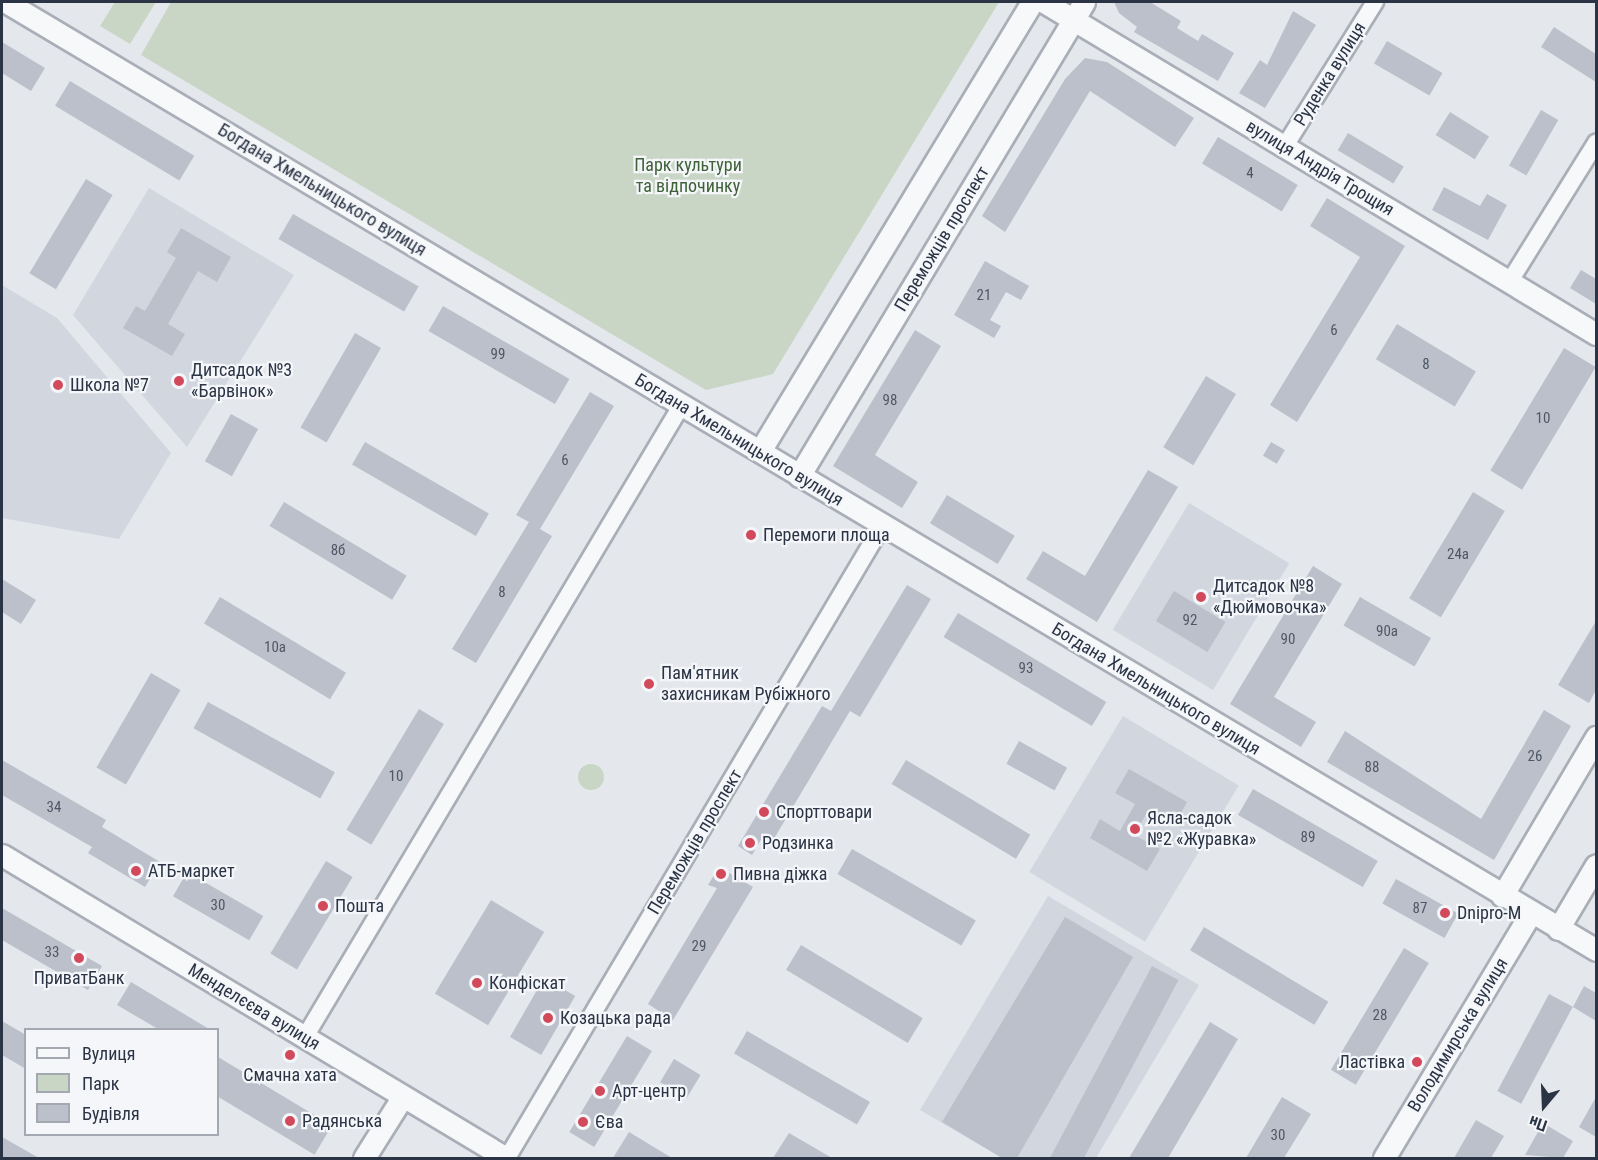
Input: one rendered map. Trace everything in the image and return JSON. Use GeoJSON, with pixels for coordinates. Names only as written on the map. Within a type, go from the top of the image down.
{"type":"FeatureCollection","features":[{"type":"Feature","properties":{"kind":"street","name":"Богдана Хмельницького вулиця"},"geometry":{"type":"LineString","coordinates":[[6,2],[1596,950]]}},
{"type":"Feature","properties":{"kind":"street"},"geometry":{"type":"LineString","coordinates":[[760,452],[1032,2]]}},
{"type":"Feature","properties":{"kind":"street","name":"вулиця Андрія Трощия"},"geometry":{"type":"LineString","coordinates":[[1044,2],[1078,10],[1285,147],[1596,334]]}},
{"type":"Feature","properties":{"kind":"street","name":"Руденка вулиця"},"geometry":{"type":"LineString","coordinates":[[1285,147],[1375,2]]}},
{"type":"Feature","properties":{"kind":"street","name":"Переможців проспект"},"geometry":{"type":"LineString","coordinates":[[799,476],[1078,10]]}},
{"type":"Feature","properties":{"kind":"street"},"geometry":{"type":"LineString","coordinates":[[1510,281],[1596,143]]}},
{"type":"Feature","properties":{"kind":"street"},"geometry":{"type":"LineString","coordinates":[[305,1037],[681,405]]}},
{"type":"Feature","properties":{"kind":"street","name":"Переможців проспект"},"geometry":{"type":"LineString","coordinates":[[506,1158],[882,526]]}},
{"type":"Feature","properties":{"kind":"street"},"geometry":{"type":"LineString","coordinates":[[1502,896],[1596,737]]}},
{"type":"Feature","properties":{"kind":"street","name":"Менделєєва вулиця"},"geometry":{"type":"LineString","coordinates":[[2,855],[506,1158]]}},
{"type":"Feature","properties":{"kind":"street"},"geometry":{"type":"LineString","coordinates":[[1558,929],[1596,865]]}},
{"type":"Feature","properties":{"kind":"street","name":"Володимирська вулиця"},"geometry":{"type":"LineString","coordinates":[[1384,1158],[1531,912]]}},
{"type":"Feature","properties":{"kind":"street"},"geometry":{"type":"LineString","coordinates":[[364,1158],[403,1096]]}},
{"type":"Feature","properties":{"kind":"shaded area","name":"Дитсадок №3 «Барвінок»"},"geometry":{"type":"Polygon","coordinates":[[[149,188],[294,275],[187,447],[73,315],[149,188]]]}},
{"type":"Feature","properties":{"kind":"shaded area","name":"Школа №7"},"geometry":{"type":"Polygon","coordinates":[[[2,285],[57,318],[171,453],[119,539],[2,518],[2,285]]]}},
{"type":"Feature","properties":{"kind":"shaded area","name":"Дитсадок №8 «Дюймовочка»"},"geometry":{"type":"Polygon","coordinates":[[[1189,503],[1289,563],[1213,690],[1113,630],[1189,503]]]}},
{"type":"Feature","properties":{"kind":"shaded area","name":"Ясла-садок №2 «Журавка»"},"geometry":{"type":"Polygon","coordinates":[[[1123,716],[1239,786],[1145,942],[1029,872],[1123,716]]]}},
{"type":"Feature","properties":{"kind":"shaded area"},"geometry":{"type":"Polygon","coordinates":[[[1048,896],[1199,985],[1096,1158],[1002,1158],[920,1110],[1048,896]]]}},
{"type":"Feature","properties":{"kind":"green space"},"geometry":{"type":"Polygon","coordinates":[[[115,2],[156,2],[130,44],[100,26],[115,2]]]}},
{"type":"Feature","properties":{"kind":"green space","name":"Парк культури та відпочинку"},"geometry":{"type":"Polygon","coordinates":[[[171,2],[999,2],[773,374],[706,390],[141,55],[171,2]]]}},
{"type":"Feature","properties":{"kind":"green space"},"geometry":{"type":"Polygon","coordinates":[[[591,764],[600,768],[604,777],[600,786],[591,790],[582,786],[578,777],[582,768],[591,764]]]}},
{"type":"Feature","properties":{"kind":"building"},"geometry":{"type":"Polygon","coordinates":[[[1114,2],[1150,2],[1181,21],[1177,28],[1198,41],[1202,34],[1234,53],[1218,81],[1134,32],[1137,27],[1119,13],[1114,2]]]}},
{"type":"Feature","properties":{"kind":"building"},"geometry":{"type":"Polygon","coordinates":[[[1293,11],[1316,25],[1265,108],[1239,93],[1260,60],[1267,65],[1293,11]]]}},
{"type":"Feature","properties":{"kind":"building"},"geometry":{"type":"Polygon","coordinates":[[[1554,27],[1596,54],[1596,82],[1541,47],[1554,27]]]}},
{"type":"Feature","properties":{"kind":"building"},"geometry":{"type":"Polygon","coordinates":[[[1387,41],[1442,73],[1429,96],[1374,64],[1387,41]]]}},
{"type":"Feature","properties":{"kind":"building"},"geometry":{"type":"Polygon","coordinates":[[[2,42],[45,68],[31,91],[2,73],[2,42]]]}},
{"type":"Feature","properties":{"kind":"building"},"geometry":{"type":"Polygon","coordinates":[[[1085,58],[1107,62],[1194,118],[1175,147],[1090,91],[1005,232],[982,216],[1065,79],[1085,58]]]}},
{"type":"Feature","properties":{"kind":"building"},"geometry":{"type":"Polygon","coordinates":[[[70,81],[194,156],[179,181],[55,106],[70,81]]]}},
{"type":"Feature","properties":{"kind":"building"},"geometry":{"type":"Polygon","coordinates":[[[1541,110],[1558,120],[1526,175],[1509,165],[1541,110]]]}},
{"type":"Feature","properties":{"kind":"building"},"geometry":{"type":"Polygon","coordinates":[[[1450,112],[1489,136],[1475,159],[1436,135],[1450,112]]]}},
{"type":"Feature","properties":{"kind":"building"},"geometry":{"type":"Polygon","coordinates":[[[1348,133],[1404,166],[1393,184],[1338,150],[1348,133]]]}},
{"type":"Feature","properties":{"kind":"building"},"geometry":{"type":"Polygon","coordinates":[[[1218,137],[1298,185],[1282,211],[1202,164],[1218,137]]]}},
{"type":"Feature","properties":{"kind":"building"},"geometry":{"type":"Polygon","coordinates":[[[86,179],[113,195],[56,289],[29,273],[86,179]]]}},
{"type":"Feature","properties":{"kind":"building"},"geometry":{"type":"Polygon","coordinates":[[[1444,187],[1480,206],[1487,194],[1507,205],[1488,240],[1432,210],[1444,187]]]}},
{"type":"Feature","properties":{"kind":"building"},"geometry":{"type":"Polygon","coordinates":[[[1327,198],[1405,246],[1297,422],[1270,405],[1360,257],[1310,226],[1327,198]]]}},
{"type":"Feature","properties":{"kind":"building"},"geometry":{"type":"Polygon","coordinates":[[[293,214],[419,286],[404,312],[278,239],[293,214]]]}},
{"type":"Feature","properties":{"kind":"building"},"geometry":{"type":"Polygon","coordinates":[[[181,228],[231,257],[217,282],[198,271],[168,324],[185,334],[172,356],[123,328],[136,306],[145,311],[176,258],[167,252],[181,228]]]}},
{"type":"Feature","properties":{"kind":"building"},"geometry":{"type":"Polygon","coordinates":[[[985,261],[1029,286],[1021,300],[1006,292],[990,320],[1001,326],[994,338],[954,315],[985,261]]]}},
{"type":"Feature","properties":{"kind":"building"},"geometry":{"type":"Polygon","coordinates":[[[1581,270],[1596,279],[1596,304],[1570,288],[1581,270]]]}},
{"type":"Feature","properties":{"kind":"building"},"geometry":{"type":"Polygon","coordinates":[[[443,306],[569,379],[555,404],[428,331],[443,306]]]}},
{"type":"Feature","properties":{"kind":"building"},"geometry":{"type":"Polygon","coordinates":[[[1397,324],[1476,371],[1455,407],[1376,359],[1397,324]]]}},
{"type":"Feature","properties":{"kind":"building"},"geometry":{"type":"Polygon","coordinates":[[[915,330],[941,346],[875,455],[918,482],[902,508],[833,466],[915,330]]]}},
{"type":"Feature","properties":{"kind":"building"},"geometry":{"type":"Polygon","coordinates":[[[355,333],[381,348],[326,442],[300,427],[355,333]]]}},
{"type":"Feature","properties":{"kind":"building"},"geometry":{"type":"Polygon","coordinates":[[[1564,348],[1596,367],[1522,490],[1490,471],[1564,348]]]}},
{"type":"Feature","properties":{"kind":"building"},"geometry":{"type":"Polygon","coordinates":[[[1206,376],[1236,394],[1193,465],[1163,447],[1206,376]]]}},
{"type":"Feature","properties":{"kind":"building"},"geometry":{"type":"Polygon","coordinates":[[[590,392],[614,406],[540,529],[552,536],[476,663],[452,649],[529,522],[516,515],[590,392]]]}},
{"type":"Feature","properties":{"kind":"building"},"geometry":{"type":"Polygon","coordinates":[[[231,414],[258,429],[232,476],[205,461],[231,414]]]}},
{"type":"Feature","properties":{"kind":"building"},"geometry":{"type":"Polygon","coordinates":[[[365,442],[489,514],[476,536],[352,465],[365,442]]]}},
{"type":"Feature","properties":{"kind":"building"},"geometry":{"type":"Polygon","coordinates":[[[1271,442],[1285,450],[1277,464],[1263,456],[1271,442]]]}},
{"type":"Feature","properties":{"kind":"building"},"geometry":{"type":"Polygon","coordinates":[[[1148,470],[1178,487],[1097,622],[1026,579],[1043,551],[1085,576],[1148,470]]]}},
{"type":"Feature","properties":{"kind":"building"},"geometry":{"type":"Polygon","coordinates":[[[1473,492],[1505,511],[1441,617],[1409,598],[1473,492]]]}},
{"type":"Feature","properties":{"kind":"building"},"geometry":{"type":"Polygon","coordinates":[[[947,495],[1015,536],[998,564],[930,523],[947,495]]]}},
{"type":"Feature","properties":{"kind":"building"},"geometry":{"type":"Polygon","coordinates":[[[284,502],[407,576],[392,600],[270,526],[284,502]]]}},
{"type":"Feature","properties":{"kind":"building"},"geometry":{"type":"Polygon","coordinates":[[[1313,566],[1342,584],[1274,697],[1316,722],[1301,747],[1230,704],[1313,566]]]}},
{"type":"Feature","properties":{"kind":"building"},"geometry":{"type":"Polygon","coordinates":[[[2,579],[36,600],[21,624],[2,612],[2,579]]]}},
{"type":"Feature","properties":{"kind":"building"},"geometry":{"type":"Polygon","coordinates":[[[907,585],[931,599],[860,717],[850,711],[772,842],[763,836],[752,855],[738,846],[822,706],[831,711],[907,585]]]}},
{"type":"Feature","properties":{"kind":"building"},"geometry":{"type":"Polygon","coordinates":[[[1174,591],[1225,622],[1207,652],[1156,621],[1174,591]]]}},
{"type":"Feature","properties":{"kind":"building"},"geometry":{"type":"Polygon","coordinates":[[[220,597],[346,673],[330,699],[204,624],[220,597]]]}},
{"type":"Feature","properties":{"kind":"building"},"geometry":{"type":"Polygon","coordinates":[[[1360,597],[1431,638],[1415,667],[1344,626],[1360,597]]]}},
{"type":"Feature","properties":{"kind":"building"},"geometry":{"type":"Polygon","coordinates":[[[958,613],[1106,702],[1092,726],[944,637],[958,613]]]}},
{"type":"Feature","properties":{"kind":"building"},"geometry":{"type":"Polygon","coordinates":[[[1596,621],[1596,690],[1589,703],[1558,685],[1596,621]]]}},
{"type":"Feature","properties":{"kind":"building"},"geometry":{"type":"Polygon","coordinates":[[[151,673],[180,690],[126,784],[96,767],[151,673]]]}},
{"type":"Feature","properties":{"kind":"building"},"geometry":{"type":"Polygon","coordinates":[[[208,702],[335,772],[320,799],[193,728],[208,702]]]}},
{"type":"Feature","properties":{"kind":"building"},"geometry":{"type":"Polygon","coordinates":[[[419,709],[444,724],[371,845],[346,830],[419,709]]]}},
{"type":"Feature","properties":{"kind":"building"},"geometry":{"type":"Polygon","coordinates":[[[1544,710],[1571,726],[1494,860],[1327,762],[1345,731],[1481,819],[1544,710]]]}},
{"type":"Feature","properties":{"kind":"building"},"geometry":{"type":"Polygon","coordinates":[[[1019,741],[1067,768],[1054,790],[1006,764],[1019,741]]]}},
{"type":"Feature","properties":{"kind":"building"},"geometry":{"type":"Polygon","coordinates":[[[2,760],[106,820],[102,827],[160,862],[145,887],[88,853],[92,847],[2,795],[2,760]]]}},
{"type":"Feature","properties":{"kind":"building"},"geometry":{"type":"Polygon","coordinates":[[[906,760],[1030,835],[1016,859],[892,784],[906,760]]]}},
{"type":"Feature","properties":{"kind":"building"},"geometry":{"type":"Polygon","coordinates":[[[1129,769],[1187,802],[1174,826],[1148,811],[1134,835],[1160,849],[1147,871],[1090,838],[1100,819],[1120,831],[1135,804],[1115,793],[1129,769]]]}},
{"type":"Feature","properties":{"kind":"building"},"geometry":{"type":"Polygon","coordinates":[[[1253,789],[1378,861],[1363,887],[1238,815],[1253,789]]]}},
{"type":"Feature","properties":{"kind":"building"},"geometry":{"type":"Polygon","coordinates":[[[852,849],[976,920],[961,946],[838,874],[852,849]]]}},
{"type":"Feature","properties":{"kind":"building"},"geometry":{"type":"Polygon","coordinates":[[[326,861],[353,877],[297,970],[270,954],[326,861]]]}},
{"type":"Feature","properties":{"kind":"building"},"geometry":{"type":"Polygon","coordinates":[[[719,867],[753,887],[673,1020],[648,1004],[717,888],[708,885],[719,867]]]}},
{"type":"Feature","properties":{"kind":"building"},"geometry":{"type":"Polygon","coordinates":[[[187,872],[263,916],[249,940],[173,896],[187,872]]]}},
{"type":"Feature","properties":{"kind":"building"},"geometry":{"type":"Polygon","coordinates":[[[1396,879],[1458,913],[1445,938],[1382,903],[1396,879]]]}},
{"type":"Feature","properties":{"kind":"building"},"geometry":{"type":"Polygon","coordinates":[[[491,900],[544,932],[488,1025],[435,993],[491,900]]]}},
{"type":"Feature","properties":{"kind":"building"},"geometry":{"type":"Polygon","coordinates":[[[2,908],[102,966],[88,990],[2,940],[2,908]]]}},
{"type":"Feature","properties":{"kind":"building"},"geometry":{"type":"Polygon","coordinates":[[[1065,917],[1133,957],[1017,1158],[1002,1158],[942,1122],[1065,917]]]}},
{"type":"Feature","properties":{"kind":"building"},"geometry":{"type":"Polygon","coordinates":[[[1204,927],[1328,1002],[1314,1025],[1190,950],[1204,927]]]}},
{"type":"Feature","properties":{"kind":"building"},"geometry":{"type":"Polygon","coordinates":[[[801,945],[923,1018],[908,1043],[786,970],[801,945]]]}},
{"type":"Feature","properties":{"kind":"building"},"geometry":{"type":"Polygon","coordinates":[[[1404,948],[1429,963],[1356,1085],[1331,1070],[1404,948]]]}},
{"type":"Feature","properties":{"kind":"building"},"geometry":{"type":"Polygon","coordinates":[[[1152,966],[1178,980],[1084,1158],[1050,1158],[1152,966]]]}},
{"type":"Feature","properties":{"kind":"building"},"geometry":{"type":"Polygon","coordinates":[[[544,978],[575,996],[541,1055],[510,1037],[544,978]]]}},
{"type":"Feature","properties":{"kind":"building"},"geometry":{"type":"Polygon","coordinates":[[[131,982],[207,1028],[156,1028],[117,1005],[131,982]]]}},
{"type":"Feature","properties":{"kind":"building"},"geometry":{"type":"Polygon","coordinates":[[[1584,986],[1596,993],[1596,1021],[1573,1007],[1584,986]]]}},
{"type":"Feature","properties":{"kind":"building"},"geometry":{"type":"Polygon","coordinates":[[[1549,994],[1573,1007],[1521,1104],[1497,1091],[1549,994]]]}},
{"type":"Feature","properties":{"kind":"building"},"geometry":{"type":"Polygon","coordinates":[[[2,1021],[24,1034],[24,1068],[2,1055],[2,1021]]]}},
{"type":"Feature","properties":{"kind":"building"},"geometry":{"type":"Polygon","coordinates":[[[1210,1022],[1238,1039],[1168,1158],[1129,1158],[1210,1022]]]}},
{"type":"Feature","properties":{"kind":"building"},"geometry":{"type":"Polygon","coordinates":[[[747,1031],[870,1102],[857,1125],[734,1054],[747,1031]]]}},
{"type":"Feature","properties":{"kind":"building"},"geometry":{"type":"Polygon","coordinates":[[[627,1036],[652,1051],[594,1147],[569,1132],[627,1036]]]}},
{"type":"Feature","properties":{"kind":"building"},"geometry":{"type":"Polygon","coordinates":[[[219,1058],[332,1126],[314,1155],[219,1097],[219,1058]]]}},
{"type":"Feature","properties":{"kind":"building"},"geometry":{"type":"Polygon","coordinates":[[[674,1059],[701,1075],[687,1098],[660,1082],[674,1059]]]}},
{"type":"Feature","properties":{"kind":"building"},"geometry":{"type":"Polygon","coordinates":[[[1282,1097],[1311,1114],[1284,1158],[1246,1158],[1282,1097]]]}},
{"type":"Feature","properties":{"kind":"building"},"geometry":{"type":"Polygon","coordinates":[[[1596,1097],[1596,1137],[1579,1127],[1596,1097]]]}},
{"type":"Feature","properties":{"kind":"building"},"geometry":{"type":"Polygon","coordinates":[[[1476,1120],[1504,1136],[1491,1158],[1454,1158],[1476,1120]]]}},
{"type":"Feature","properties":{"kind":"building"},"geometry":{"type":"Polygon","coordinates":[[[1543,1123],[1573,1141],[1563,1158],[1525,1155],[1543,1123]]]}},
{"type":"Feature","properties":{"kind":"building"},"geometry":{"type":"Polygon","coordinates":[[[629,1132],[672,1158],[613,1158],[629,1132]]]}},
{"type":"Feature","properties":{"kind":"building"},"geometry":{"type":"Polygon","coordinates":[[[789,1133],[832,1158],[773,1158],[789,1133]]]}},
{"type":"Feature","properties":{"kind":"building"},"geometry":{"type":"Polygon","coordinates":[[[2,1137],[39,1158],[2,1158],[2,1137]]]}},
{"type":"Feature","properties":{"kind":"place","name":"Дитсадок №3 «Барвінок»"},"geometry":{"type":"Point","coordinates":[179,381]}},
{"type":"Feature","properties":{"kind":"place","name":"Школа №7"},"geometry":{"type":"Point","coordinates":[58,385]}},
{"type":"Feature","properties":{"kind":"place","name":"Перемоги площа"},"geometry":{"type":"Point","coordinates":[751,535]}},
{"type":"Feature","properties":{"kind":"place","name":"Дитсадок №8 «Дюймовочка»"},"geometry":{"type":"Point","coordinates":[1201,597]}},
{"type":"Feature","properties":{"kind":"place","name":"Пам'ятник захисникам Рубіжного"},"geometry":{"type":"Point","coordinates":[649,684]}},
{"type":"Feature","properties":{"kind":"place","name":"Спорттовари"},"geometry":{"type":"Point","coordinates":[764,812]}},
{"type":"Feature","properties":{"kind":"place","name":"Ясла-садок №2 «Журавка»"},"geometry":{"type":"Point","coordinates":[1135,829]}},
{"type":"Feature","properties":{"kind":"place","name":"Родзинка"},"geometry":{"type":"Point","coordinates":[750,843]}},
{"type":"Feature","properties":{"kind":"place","name":"АТБ-маркет"},"geometry":{"type":"Point","coordinates":[136,871]}},
{"type":"Feature","properties":{"kind":"place","name":"Пивна діжка"},"geometry":{"type":"Point","coordinates":[721,874]}},
{"type":"Feature","properties":{"kind":"place","name":"Пошта"},"geometry":{"type":"Point","coordinates":[323,906]}},
{"type":"Feature","properties":{"kind":"place","name":"Dnipro-M"},"geometry":{"type":"Point","coordinates":[1445,913]}},
{"type":"Feature","properties":{"kind":"place","name":"ПриватБанк"},"geometry":{"type":"Point","coordinates":[79,958]}},
{"type":"Feature","properties":{"kind":"place","name":"Конфіскат"},"geometry":{"type":"Point","coordinates":[477,983]}},
{"type":"Feature","properties":{"kind":"place","name":"Козацька рада"},"geometry":{"type":"Point","coordinates":[548,1018]}},
{"type":"Feature","properties":{"kind":"place","name":"Смачна хата"},"geometry":{"type":"Point","coordinates":[290,1055]}},
{"type":"Feature","properties":{"kind":"place","name":"Ластівка"},"geometry":{"type":"Point","coordinates":[1417,1062]}},
{"type":"Feature","properties":{"kind":"place","name":"Арт-центр"},"geometry":{"type":"Point","coordinates":[600,1091]}},
{"type":"Feature","properties":{"kind":"place","name":"Радянська"},"geometry":{"type":"Point","coordinates":[290,1121]}},
{"type":"Feature","properties":{"kind":"place","name":"Єва"},"geometry":{"type":"Point","coordinates":[583,1122]}}]}
